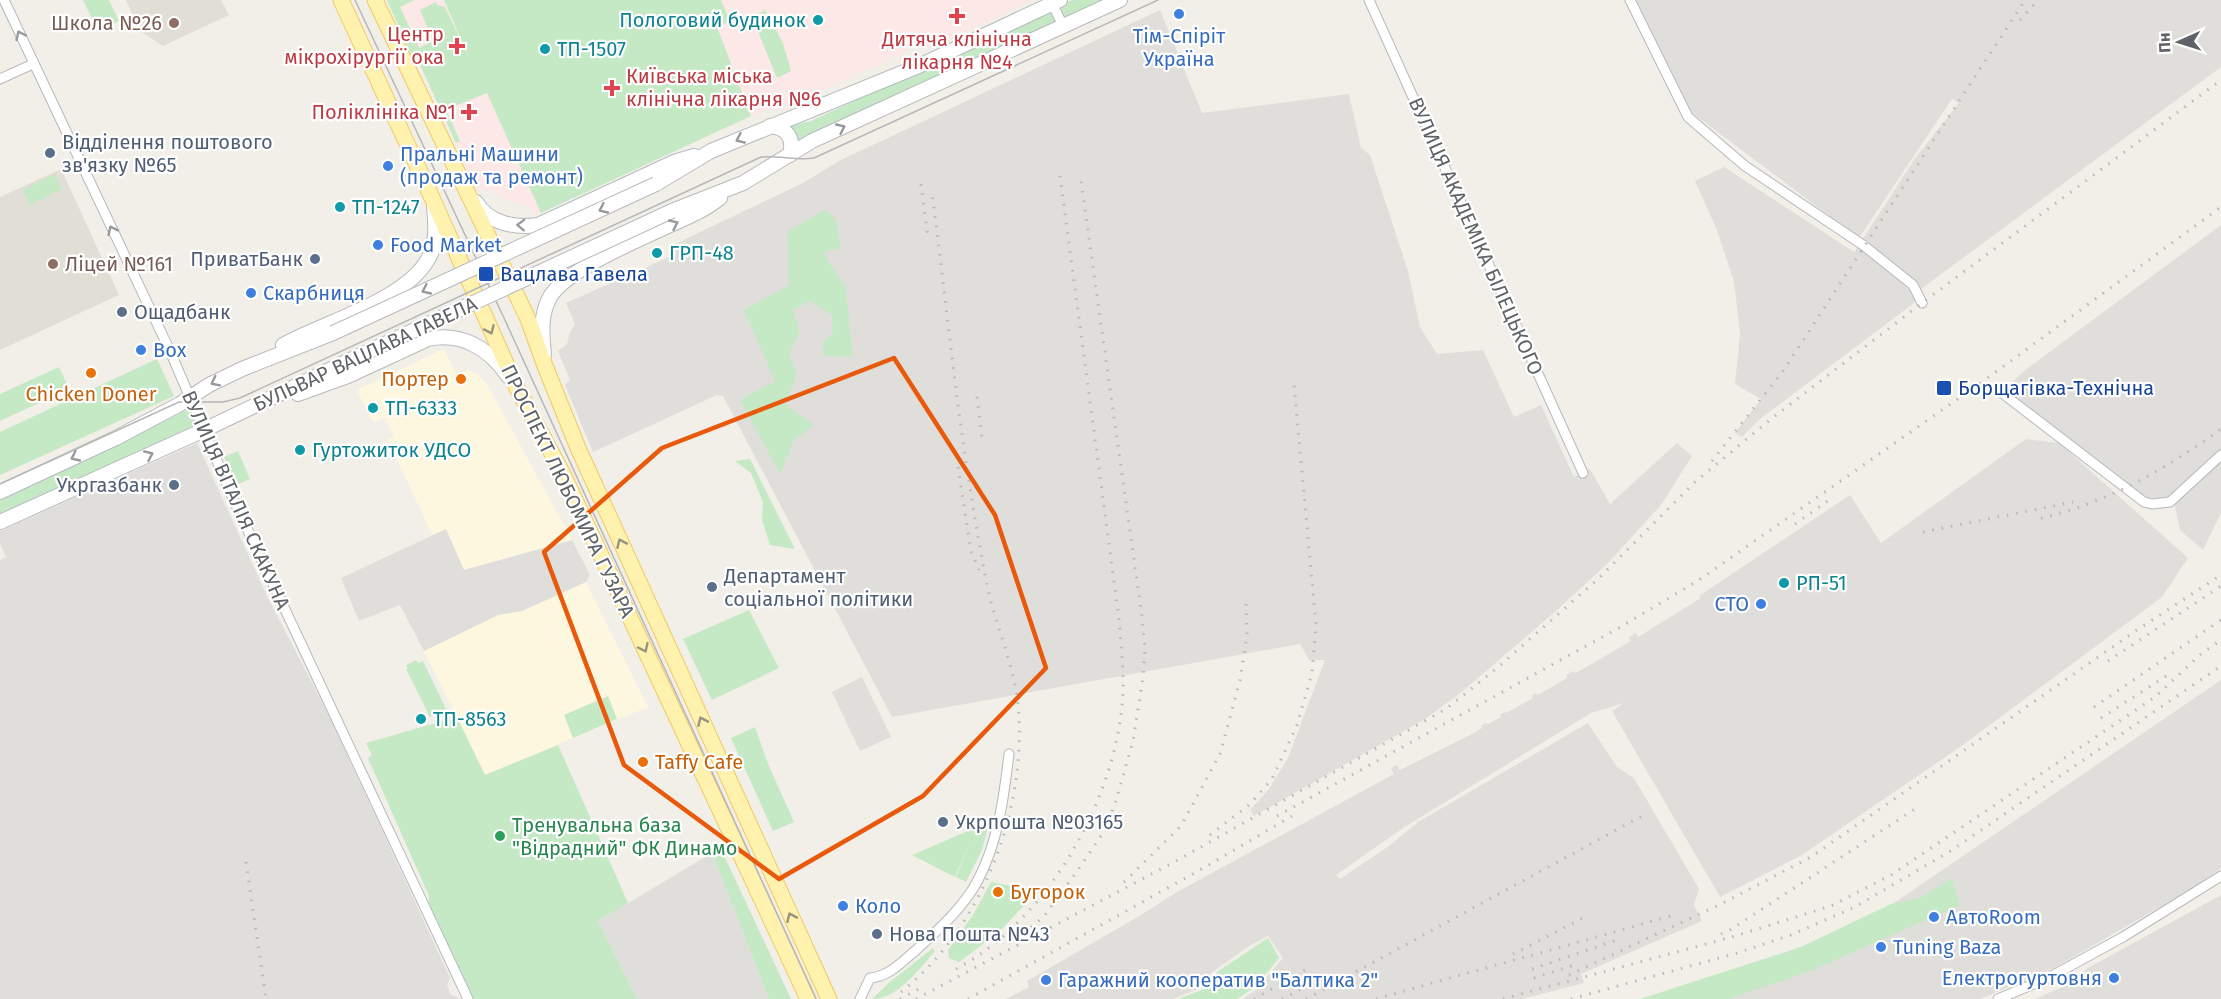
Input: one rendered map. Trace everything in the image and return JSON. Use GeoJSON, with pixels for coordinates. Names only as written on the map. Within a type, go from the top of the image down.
{"type":"FeatureCollection","features":[{"type":"Feature","properties":{"kind":"main road","name":"ПРОСПЕКТ ЛЮБОМИРА ГУЗАРА"},"geometry":{"type":"LineString","coordinates":[[341,0],[517,388],[564,476],[808,999]]}},
{"type":"Feature","properties":{"kind":"main road","name":"ПРОСПЕКТ ЛЮБОМИРА ГУЗАРА"},"geometry":{"type":"LineString","coordinates":[[375,0],[528,319],[544,366],[613,525],[830,999]]}},
{"type":"Feature","properties":{"kind":"main road","name":"БУЛЬВАР ВАЦЛАВА ГАВЕЛА"},"geometry":{"type":"LineString","coordinates":[[0,522],[204,430],[672,211],[743,183],[812,141],[1120,0]]}},
{"type":"Feature","properties":{"kind":"main road","name":"БУЛЬВАР ВАЦЛАВА ГАВЕЛА"},"geometry":{"type":"LineString","coordinates":[[0,492],[116,438],[209,385],[242,369],[333,333],[656,184],[711,151],[921,65],[1054,1]]}},
{"type":"Feature","properties":{"kind":"main road"},"geometry":{"type":"LineString","coordinates":[[768,126],[780,128],[788,133],[792,143],[790,155]]}},
{"type":"Feature","properties":{"kind":"main road"},"geometry":{"type":"LineString","coordinates":[[464,183],[485,214],[505,224],[528,226],[550,220],[674,162],[711,151]]}},
{"type":"Feature","properties":{"kind":"main road"},"geometry":{"type":"LineString","coordinates":[[544,366],[543,315],[558,286],[576,272],[699,212],[743,183]]}},
{"type":"Feature","properties":{"kind":"main road"},"geometry":{"type":"LineString","coordinates":[[242,369],[297,337],[385,297],[411,280],[422,268],[432,251],[435,236],[433,200]]}},
{"type":"Feature","properties":{"kind":"main road"},"geometry":{"type":"LineString","coordinates":[[242,412],[257,409],[348,376],[439,336],[452,336],[478,347],[501,366],[517,388]]}},
{"type":"Feature","properties":{"kind":"street","name":"ВУЛИЦЯ ВІТАЛІЯ СКАКУНА"},"geometry":{"type":"LineString","coordinates":[[4,0],[167,346],[235,503],[468,999]]}},
{"type":"Feature","properties":{"kind":"street","name":"ВУЛИЦЯ АКАДЕМІКА БІЛЕЦЬКОГО"},"geometry":{"type":"LineString","coordinates":[[1369,0],[1583,473]]}},
{"type":"Feature","properties":{"kind":"street"},"geometry":{"type":"LineString","coordinates":[[1630,0],[1688,117],[1745,166],[1863,245],[1912,285],[1922,303]]}},
{"type":"Feature","properties":{"kind":"street"},"geometry":{"type":"LineString","coordinates":[[1054,1],[1063,26]]}},
{"type":"Feature","properties":{"kind":"street"},"geometry":{"type":"LineString","coordinates":[[0,80],[33,64]]}},
{"type":"Feature","properties":{"kind":"street"},"geometry":{"type":"LineString","coordinates":[[2002,393],[2144,502],[2152,504],[2170,502],[2221,455]]}},
{"type":"Feature","properties":{"kind":"street"},"geometry":{"type":"LineString","coordinates":[[860,999],[870,978],[879,977],[898,965],[928,939],[959,907],[977,881],[999,822],[1009,754]]}},
{"type":"Feature","properties":{"kind":"street"},"geometry":{"type":"LineString","coordinates":[[1998,999],[2050,977],[2123,937],[2221,876]]}},
{"type":"Feature","properties":{"kind":"highlighted area"},"geometry":{"type":"Polygon","coordinates":[[[894,358],[995,515],[1046,668],[923,796],[779,879],[624,765],[544,552],[662,448],[894,358]]]}},
{"type":"Feature","properties":{"kind":"shaded area","name":"Школа №26"},"geometry":{"type":"Polygon","coordinates":[[[126,0],[221,0],[229,15],[163,46],[140,31],[126,0]]]}},
{"type":"Feature","properties":{"kind":"shaded area"},"geometry":{"type":"Polygon","coordinates":[[[387,0],[1034,0],[929,48],[921,32],[904,40],[909,51],[808,97],[751,116],[541,213],[475,186],[416,56],[412,57],[387,0]]]}},
{"type":"Feature","properties":{"kind":"shaded area"},"geometry":{"type":"Polygon","coordinates":[[[1636,0],[2221,0],[2221,67],[1921,289],[1914,303],[1760,419],[1742,437],[1735,433],[1761,399],[1735,384],[1740,335],[1734,281],[1717,230],[1695,181],[1724,167],[1854,252],[1916,157],[1959,103],[1952,99],[1859,238],[1691,112],[1636,0]]]}},
{"type":"Feature","properties":{"kind":"shaded area"},"geometry":{"type":"Polygon","coordinates":[[[1160,10],[1202,113],[1349,94],[1361,148],[1370,155],[1408,271],[1420,327],[1437,354],[1483,350],[1514,417],[1541,405],[1574,477],[1590,469],[1610,504],[1677,443],[1692,456],[1661,505],[1608,563],[1463,691],[1425,719],[1254,816],[1250,810],[1269,789],[1288,758],[1325,660],[1309,660],[1300,644],[892,717],[723,396],[717,395],[593,452],[565,385],[570,380],[558,351],[567,344],[575,324],[566,303],[676,254],[673,245],[803,183],[839,161],[1160,10]]]}},
{"type":"Feature","properties":{"kind":"shaded area","name":"Ліцей №161"},"geometry":{"type":"Polygon","coordinates":[[[61,169],[119,295],[0,350],[0,197],[61,169]]]}},
{"type":"Feature","properties":{"kind":"shaded area"},"geometry":{"type":"Polygon","coordinates":[[[2221,225],[2221,513],[2203,550],[2180,530],[2174,502],[2142,497],[2005,389],[2024,371],[2221,225]]]}},
{"type":"Feature","properties":{"kind":"shaded area"},"geometry":{"type":"Polygon","coordinates":[[[444,349],[457,376],[462,371],[468,370],[478,375],[487,384],[572,540],[464,570],[446,530],[432,535],[388,439],[394,436],[385,418],[376,422],[371,419],[357,390],[444,349]]]}},
{"type":"Feature","properties":{"kind":"shaded area"},"geometry":{"type":"Polygon","coordinates":[[[2026,439],[2059,443],[2188,558],[2162,597],[1963,745],[1802,855],[1720,897],[1612,711],[1624,703],[1591,713],[1403,828],[1336,875],[1340,879],[1389,846],[1418,822],[1588,723],[1617,767],[1634,778],[1699,889],[1694,905],[1702,921],[1581,974],[1584,983],[1522,999],[1242,999],[1257,989],[1283,958],[1268,936],[1249,946],[1211,973],[1212,983],[1173,999],[1006,999],[1029,987],[1027,981],[1177,892],[1394,774],[1391,768],[1397,765],[1400,770],[1472,734],[1486,723],[1488,724],[1505,712],[1533,698],[1532,696],[1536,693],[1538,695],[1567,678],[1566,675],[1574,671],[1576,673],[1631,641],[1629,637],[1636,633],[1638,637],[1701,598],[1699,596],[1850,495],[1881,543],[2026,439]]]}},
{"type":"Feature","properties":{"kind":"shaded area"},"geometry":{"type":"Polygon","coordinates":[[[197,443],[268,598],[324,706],[450,978],[447,984],[450,994],[461,999],[0,999],[0,560],[6,557],[0,544],[0,531],[197,443]]]}},
{"type":"Feature","properties":{"kind":"shaded area"},"geometry":{"type":"Polygon","coordinates":[[[446,529],[464,570],[572,540],[590,575],[586,582],[522,611],[498,615],[424,651],[400,605],[359,621],[341,578],[446,529]]]}},
{"type":"Feature","properties":{"kind":"shaded area"},"geometry":{"type":"Polygon","coordinates":[[[586,582],[648,707],[485,775],[424,651],[498,615],[522,611],[586,582]]]}},
{"type":"Feature","properties":{"kind":"shaded area"},"geometry":{"type":"Polygon","coordinates":[[[862,677],[891,737],[860,751],[832,692],[862,677]]]}},
{"type":"Feature","properties":{"kind":"shaded area"},"geometry":{"type":"Polygon","coordinates":[[[2221,680],[2221,868],[2191,889],[2054,968],[1980,999],[1673,999],[1872,918],[2221,680]]]}},
{"type":"Feature","properties":{"kind":"shaded area"},"geometry":{"type":"Polygon","coordinates":[[[712,853],[769,999],[637,999],[598,921],[712,853]]]}},
{"type":"Feature","properties":{"kind":"shaded area"},"geometry":{"type":"Polygon","coordinates":[[[2221,895],[2221,999],[2035,999],[2069,984],[2088,968],[2221,895]]]}},
{"type":"Feature","properties":{"kind":"green space"},"geometry":{"type":"Polygon","coordinates":[[[83,0],[109,0],[119,21],[98,31],[83,0]]]}},
{"type":"Feature","properties":{"kind":"green space","name":"Київська міська клінічна лікарня №6"},"geometry":{"type":"Polygon","coordinates":[[[387,0],[414,0],[400,7],[419,48],[433,41],[420,10],[436,2],[437,5],[445,7],[470,60],[444,0],[721,0],[730,21],[717,27],[751,116],[541,213],[487,93],[450,108],[447,112],[460,141],[456,143],[416,56],[412,57],[387,0]]]}},
{"type":"Feature","properties":{"kind":"green space"},"geometry":{"type":"Polygon","coordinates":[[[1072,0],[1112,0],[796,147],[786,127],[811,121],[1072,0]]]}},
{"type":"Feature","properties":{"kind":"green space"},"geometry":{"type":"Polygon","coordinates":[[[765,10],[783,43],[791,71],[777,78],[752,17],[765,10]]]}},
{"type":"Feature","properties":{"kind":"green space"},"geometry":{"type":"Polygon","coordinates":[[[55,174],[62,189],[30,205],[23,190],[55,174]]]}},
{"type":"Feature","properties":{"kind":"green space"},"geometry":{"type":"Polygon","coordinates":[[[824,210],[835,218],[841,248],[825,252],[828,261],[846,288],[853,357],[823,356],[823,342],[833,333],[832,315],[810,301],[793,310],[800,332],[789,353],[797,375],[785,404],[814,425],[794,440],[780,474],[740,400],[775,381],[744,310],[789,285],[787,232],[824,210]]]}},
{"type":"Feature","properties":{"kind":"green space"},"geometry":{"type":"Polygon","coordinates":[[[157,359],[174,396],[0,475],[0,432],[157,359]]]}},
{"type":"Feature","properties":{"kind":"green space"},"geometry":{"type":"Polygon","coordinates":[[[59,367],[69,389],[0,421],[0,394],[59,367]]]}},
{"type":"Feature","properties":{"kind":"green space"},"geometry":{"type":"Polygon","coordinates":[[[189,409],[196,425],[0,516],[0,499],[189,409]]]}},
{"type":"Feature","properties":{"kind":"green space"},"geometry":{"type":"Polygon","coordinates":[[[238,451],[250,479],[236,485],[224,457],[238,451]]]}},
{"type":"Feature","properties":{"kind":"green space"},"geometry":{"type":"Polygon","coordinates":[[[750,459],[795,549],[770,545],[762,520],[763,502],[751,473],[735,461],[750,459]]]}},
{"type":"Feature","properties":{"kind":"green space"},"geometry":{"type":"Polygon","coordinates":[[[749,610],[779,668],[712,700],[683,639],[749,610]]]}},
{"type":"Feature","properties":{"kind":"green space"},"geometry":{"type":"Polygon","coordinates":[[[416,660],[418,663],[423,661],[446,709],[430,717],[406,669],[408,668],[406,665],[416,660]]]}},
{"type":"Feature","properties":{"kind":"green space"},"geometry":{"type":"Polygon","coordinates":[[[608,696],[617,719],[573,738],[564,715],[608,696]]]}},
{"type":"Feature","properties":{"kind":"green space","name":"Тренувальна база \"Відрадний\" ФК Динамо"},"geometry":{"type":"Polygon","coordinates":[[[457,717],[485,775],[558,745],[628,903],[598,921],[637,999],[474,999],[428,904],[429,896],[368,758],[372,756],[366,743],[457,717]]]}},
{"type":"Feature","properties":{"kind":"green space"},"geometry":{"type":"Polygon","coordinates":[[[755,727],[768,764],[794,822],[773,831],[731,738],[755,727]]]}},
{"type":"Feature","properties":{"kind":"green space"},"geometry":{"type":"Polygon","coordinates":[[[989,824],[982,850],[966,882],[956,877],[972,837],[955,877],[912,855],[975,828],[973,835],[975,830],[989,824]]]}},
{"type":"Feature","properties":{"kind":"green space"},"geometry":{"type":"Polygon","coordinates":[[[721,849],[791,999],[769,999],[712,853],[721,849]]]}},
{"type":"Feature","properties":{"kind":"green space"},"geometry":{"type":"Polygon","coordinates":[[[1952,878],[1960,905],[1810,971],[1729,999],[1640,999],[1801,947],[1891,904],[1920,898],[1952,878]]]}},
{"type":"Feature","properties":{"kind":"green space"},"geometry":{"type":"Polygon","coordinates":[[[991,882],[1038,891],[998,933],[959,962],[949,958],[948,950],[973,915],[991,882]]]}},
{"type":"Feature","properties":{"kind":"green space"},"geometry":{"type":"Polygon","coordinates":[[[1268,938],[1279,958],[1254,988],[1237,999],[1178,999],[1212,986],[1217,972],[1268,938]]]}},
{"type":"Feature","properties":{"kind":"green space"},"geometry":{"type":"Polygon","coordinates":[[[933,948],[935,951],[899,989],[882,998],[872,999],[890,982],[933,948]]]}},
{"type":"Feature","properties":{"kind":"tram line"},"geometry":{"type":"LineString","coordinates":[[355,0],[504,318],[816,999]]}},
{"type":"Feature","properties":{"kind":"tram line"},"geometry":{"type":"LineString","coordinates":[[0,484],[179,402],[223,402],[240,398],[761,157],[814,158],[1158,0]]}},
{"type":"Feature","properties":{"kind":"railway"},"geometry":{"type":"LineString","coordinates":[[1712,461],[1783,371],[2025,0]]}},
{"type":"Feature","properties":{"kind":"railway"},"geometry":{"type":"LineString","coordinates":[[2020,20],[2038,0]]}},
{"type":"Feature","properties":{"kind":"railway"},"geometry":{"type":"LineString","coordinates":[[916,999],[1176,861],[1446,709],[1497,668],[1598,579],[1695,482],[1771,419],[2221,80]]}},
{"type":"Feature","properties":{"kind":"railway"},"geometry":{"type":"LineString","coordinates":[[1017,940],[1045,915],[1103,833],[1115,804],[1133,741],[1143,678],[1145,649],[1142,617],[1080,174]]}},
{"type":"Feature","properties":{"kind":"railway"},"geometry":{"type":"LineString","coordinates":[[956,969],[989,948],[1018,922],[1045,891],[1069,857],[1089,821],[1104,783],[1116,744],[1122,706],[1123,673],[1119,619],[1060,176]]}},
{"type":"Feature","properties":{"kind":"railway"},"geometry":{"type":"LineString","coordinates":[[921,184],[928,239]]}},
{"type":"Feature","properties":{"kind":"railway"},"geometry":{"type":"LineString","coordinates":[[901,992],[930,965],[955,934],[977,899],[994,862],[1007,823],[1015,783],[1019,743],[1016,690],[989,594],[969,482],[932,194]]}},
{"type":"Feature","properties":{"kind":"railway"},"geometry":{"type":"LineString","coordinates":[[1277,816],[1617,629],[1699,580],[1982,382],[2221,207]]}},
{"type":"Feature","properties":{"kind":"railway"},"geometry":{"type":"LineString","coordinates":[[1210,835],[1249,805],[1272,779],[1297,725],[1312,673],[1316,625],[1294,384]]}},
{"type":"Feature","properties":{"kind":"railway"},"geometry":{"type":"LineString","coordinates":[[977,397],[982,439]]}},
{"type":"Feature","properties":{"kind":"railway"},"geometry":{"type":"LineString","coordinates":[[2041,518],[2065,512],[2135,483],[2179,458],[2221,429]]}},
{"type":"Feature","properties":{"kind":"railway"},"geometry":{"type":"LineString","coordinates":[[958,467],[971,551],[979,570]]}},
{"type":"Feature","properties":{"kind":"railway"},"geometry":{"type":"LineString","coordinates":[[1795,524],[1829,500]]}},
{"type":"Feature","properties":{"kind":"railway"},"geometry":{"type":"LineString","coordinates":[[1923,532],[2073,502]]}},
{"type":"Feature","properties":{"kind":"railway"},"geometry":{"type":"LineString","coordinates":[[1569,975],[1719,905],[1811,857],[2137,630],[2221,575]]}},
{"type":"Feature","properties":{"kind":"railway"},"geometry":{"type":"LineString","coordinates":[[2108,661],[2221,586]]}},
{"type":"Feature","properties":{"kind":"railway"},"geometry":{"type":"LineString","coordinates":[[1124,882],[1181,826],[1220,754],[1240,680],[1247,635],[1246,603]]}},
{"type":"Feature","properties":{"kind":"railway"},"geometry":{"type":"LineString","coordinates":[[2094,707],[2221,620]]}},
{"type":"Feature","properties":{"kind":"railway"},"geometry":{"type":"LineString","coordinates":[[1503,999],[1732,937],[1831,906],[1891,875],[2155,697],[2201,654],[2221,640]]}},
{"type":"Feature","properties":{"kind":"railway"},"geometry":{"type":"LineString","coordinates":[[1571,999],[1737,953],[1791,935],[1855,907],[1949,852],[2221,666]]}},
{"type":"Feature","properties":{"kind":"railway"},"geometry":{"type":"LineString","coordinates":[[2101,718],[2171,673]]}},
{"type":"Feature","properties":{"kind":"railway"},"geometry":{"type":"LineString","coordinates":[[1721,934],[1918,807]]}},
{"type":"Feature","properties":{"kind":"railway"},"geometry":{"type":"LineString","coordinates":[[968,999],[1292,816]]}},
{"type":"Feature","properties":{"kind":"railway"},"geometry":{"type":"LineString","coordinates":[[1306,999],[1642,816]]}},
{"type":"Feature","properties":{"kind":"railway"},"geometry":{"type":"LineString","coordinates":[[246,862],[266,999]]}},
{"type":"Feature","properties":{"kind":"railway"},"geometry":{"type":"LineString","coordinates":[[1376,999],[1671,916]]}},
{"type":"Feature","properties":{"kind":"railway"},"geometry":{"type":"LineString","coordinates":[[1513,954],[1583,918]]}},
{"type":"Feature","properties":{"kind":"railway"},"geometry":{"type":"LineString","coordinates":[[1532,969],[1620,939]]}},
{"type":"Feature","properties":{"kind":"railway"},"geometry":{"type":"LineString","coordinates":[[1534,978],[1577,964]]}},
{"type":"Feature","properties":{"kind":"railway"},"geometry":{"type":"LineString","coordinates":[[1254,999],[1305,970]]}},
{"type":"Feature","properties":{"kind":"railway"},"geometry":{"type":"LineString","coordinates":[[1282,999],[1313,983]]}},
{"type":"Feature","properties":{"kind":"railway"},"geometry":{"type":"LineString","coordinates":[[900,999],[924,986]]}},
{"type":"Feature","properties":{"kind":"place","name":"Тім-Спіріт Україна"},"geometry":{"type":"Point","coordinates":[1179,14]}},
{"type":"Feature","properties":{"kind":"place","name":"Дитяча клінічна лікарня №4"},"geometry":{"type":"Point","coordinates":[957,16]}},
{"type":"Feature","properties":{"kind":"place","name":"Пологовий будинок"},"geometry":{"type":"Point","coordinates":[818,20]}},
{"type":"Feature","properties":{"kind":"place","name":"Школа №26"},"geometry":{"type":"Point","coordinates":[174,23]}},
{"type":"Feature","properties":{"kind":"place","name":"Центр мікрохірургії ока"},"geometry":{"type":"Point","coordinates":[457,46]}},
{"type":"Feature","properties":{"kind":"place","name":"ТП-1507"},"geometry":{"type":"Point","coordinates":[545,49]}},
{"type":"Feature","properties":{"kind":"place","name":"Київська міська клінічна лікарня №6"},"geometry":{"type":"Point","coordinates":[612,88]}},
{"type":"Feature","properties":{"kind":"place","name":"Поліклініка №1"},"geometry":{"type":"Point","coordinates":[469,112]}},
{"type":"Feature","properties":{"kind":"place","name":"Відділення поштового зв'язку №65"},"geometry":{"type":"Point","coordinates":[50,153]}},
{"type":"Feature","properties":{"kind":"place","name":"Пральні Машини (продаж та ремонт)"},"geometry":{"type":"Point","coordinates":[388,166]}},
{"type":"Feature","properties":{"kind":"place","name":"ТП-1247"},"geometry":{"type":"Point","coordinates":[340,207]}},
{"type":"Feature","properties":{"kind":"place","name":"Food Market"},"geometry":{"type":"Point","coordinates":[378,245]}},
{"type":"Feature","properties":{"kind":"place","name":"ГРП-48"},"geometry":{"type":"Point","coordinates":[657,253]}},
{"type":"Feature","properties":{"kind":"place","name":"ПриватБанк"},"geometry":{"type":"Point","coordinates":[315,259]}},
{"type":"Feature","properties":{"kind":"place","name":"Ліцей №161"},"geometry":{"type":"Point","coordinates":[53,264]}},
{"type":"Feature","properties":{"kind":"place","name":"Вацлава Гавела"},"geometry":{"type":"Point","coordinates":[486,274]}},
{"type":"Feature","properties":{"kind":"place","name":"Скарбниця"},"geometry":{"type":"Point","coordinates":[251,293]}},
{"type":"Feature","properties":{"kind":"place","name":"Ощадбанк"},"geometry":{"type":"Point","coordinates":[122,312]}},
{"type":"Feature","properties":{"kind":"place","name":"Box"},"geometry":{"type":"Point","coordinates":[141,350]}},
{"type":"Feature","properties":{"kind":"place","name":"Chicken Doner"},"geometry":{"type":"Point","coordinates":[91,373]}},
{"type":"Feature","properties":{"kind":"place","name":"Портер"},"geometry":{"type":"Point","coordinates":[461,379]}},
{"type":"Feature","properties":{"kind":"place","name":"Борщагівка-Технічна"},"geometry":{"type":"Point","coordinates":[1944,388]}},
{"type":"Feature","properties":{"kind":"place","name":"ТП-6333"},"geometry":{"type":"Point","coordinates":[373,408]}},
{"type":"Feature","properties":{"kind":"place","name":"Гуртожиток УДСО"},"geometry":{"type":"Point","coordinates":[300,450]}},
{"type":"Feature","properties":{"kind":"place","name":"Укргазбанк"},"geometry":{"type":"Point","coordinates":[174,485]}},
{"type":"Feature","properties":{"kind":"place","name":"РП-51"},"geometry":{"type":"Point","coordinates":[1784,583]}},
{"type":"Feature","properties":{"kind":"place","name":"Департамент соціальної політики"},"geometry":{"type":"Point","coordinates":[712,587]}},
{"type":"Feature","properties":{"kind":"place","name":"СТО"},"geometry":{"type":"Point","coordinates":[1761,604]}},
{"type":"Feature","properties":{"kind":"place","name":"ТП-8563"},"geometry":{"type":"Point","coordinates":[421,719]}},
{"type":"Feature","properties":{"kind":"place","name":"Taffy Cafe"},"geometry":{"type":"Point","coordinates":[643,762]}},
{"type":"Feature","properties":{"kind":"place","name":"Укрпошта №03165"},"geometry":{"type":"Point","coordinates":[943,822]}},
{"type":"Feature","properties":{"kind":"place","name":"Тренувальна база \"Відрадний\" ФК Динамо"},"geometry":{"type":"Point","coordinates":[500,836]}},
{"type":"Feature","properties":{"kind":"place","name":"Бугорок"},"geometry":{"type":"Point","coordinates":[998,892]}},
{"type":"Feature","properties":{"kind":"place","name":"Коло"},"geometry":{"type":"Point","coordinates":[843,906]}},
{"type":"Feature","properties":{"kind":"place","name":"АвтоRoom"},"geometry":{"type":"Point","coordinates":[1934,917]}},
{"type":"Feature","properties":{"kind":"place","name":"Нова Пошта №43"},"geometry":{"type":"Point","coordinates":[877,934]}},
{"type":"Feature","properties":{"kind":"place","name":"Tuning Baza"},"geometry":{"type":"Point","coordinates":[1881,947]}},
{"type":"Feature","properties":{"kind":"place","name":"Електрогуртовня"},"geometry":{"type":"Point","coordinates":[2114,978]}},
{"type":"Feature","properties":{"kind":"place","name":"Гаражний кооператив \"Балтика 2\""},"geometry":{"type":"Point","coordinates":[1046,980]}}]}
